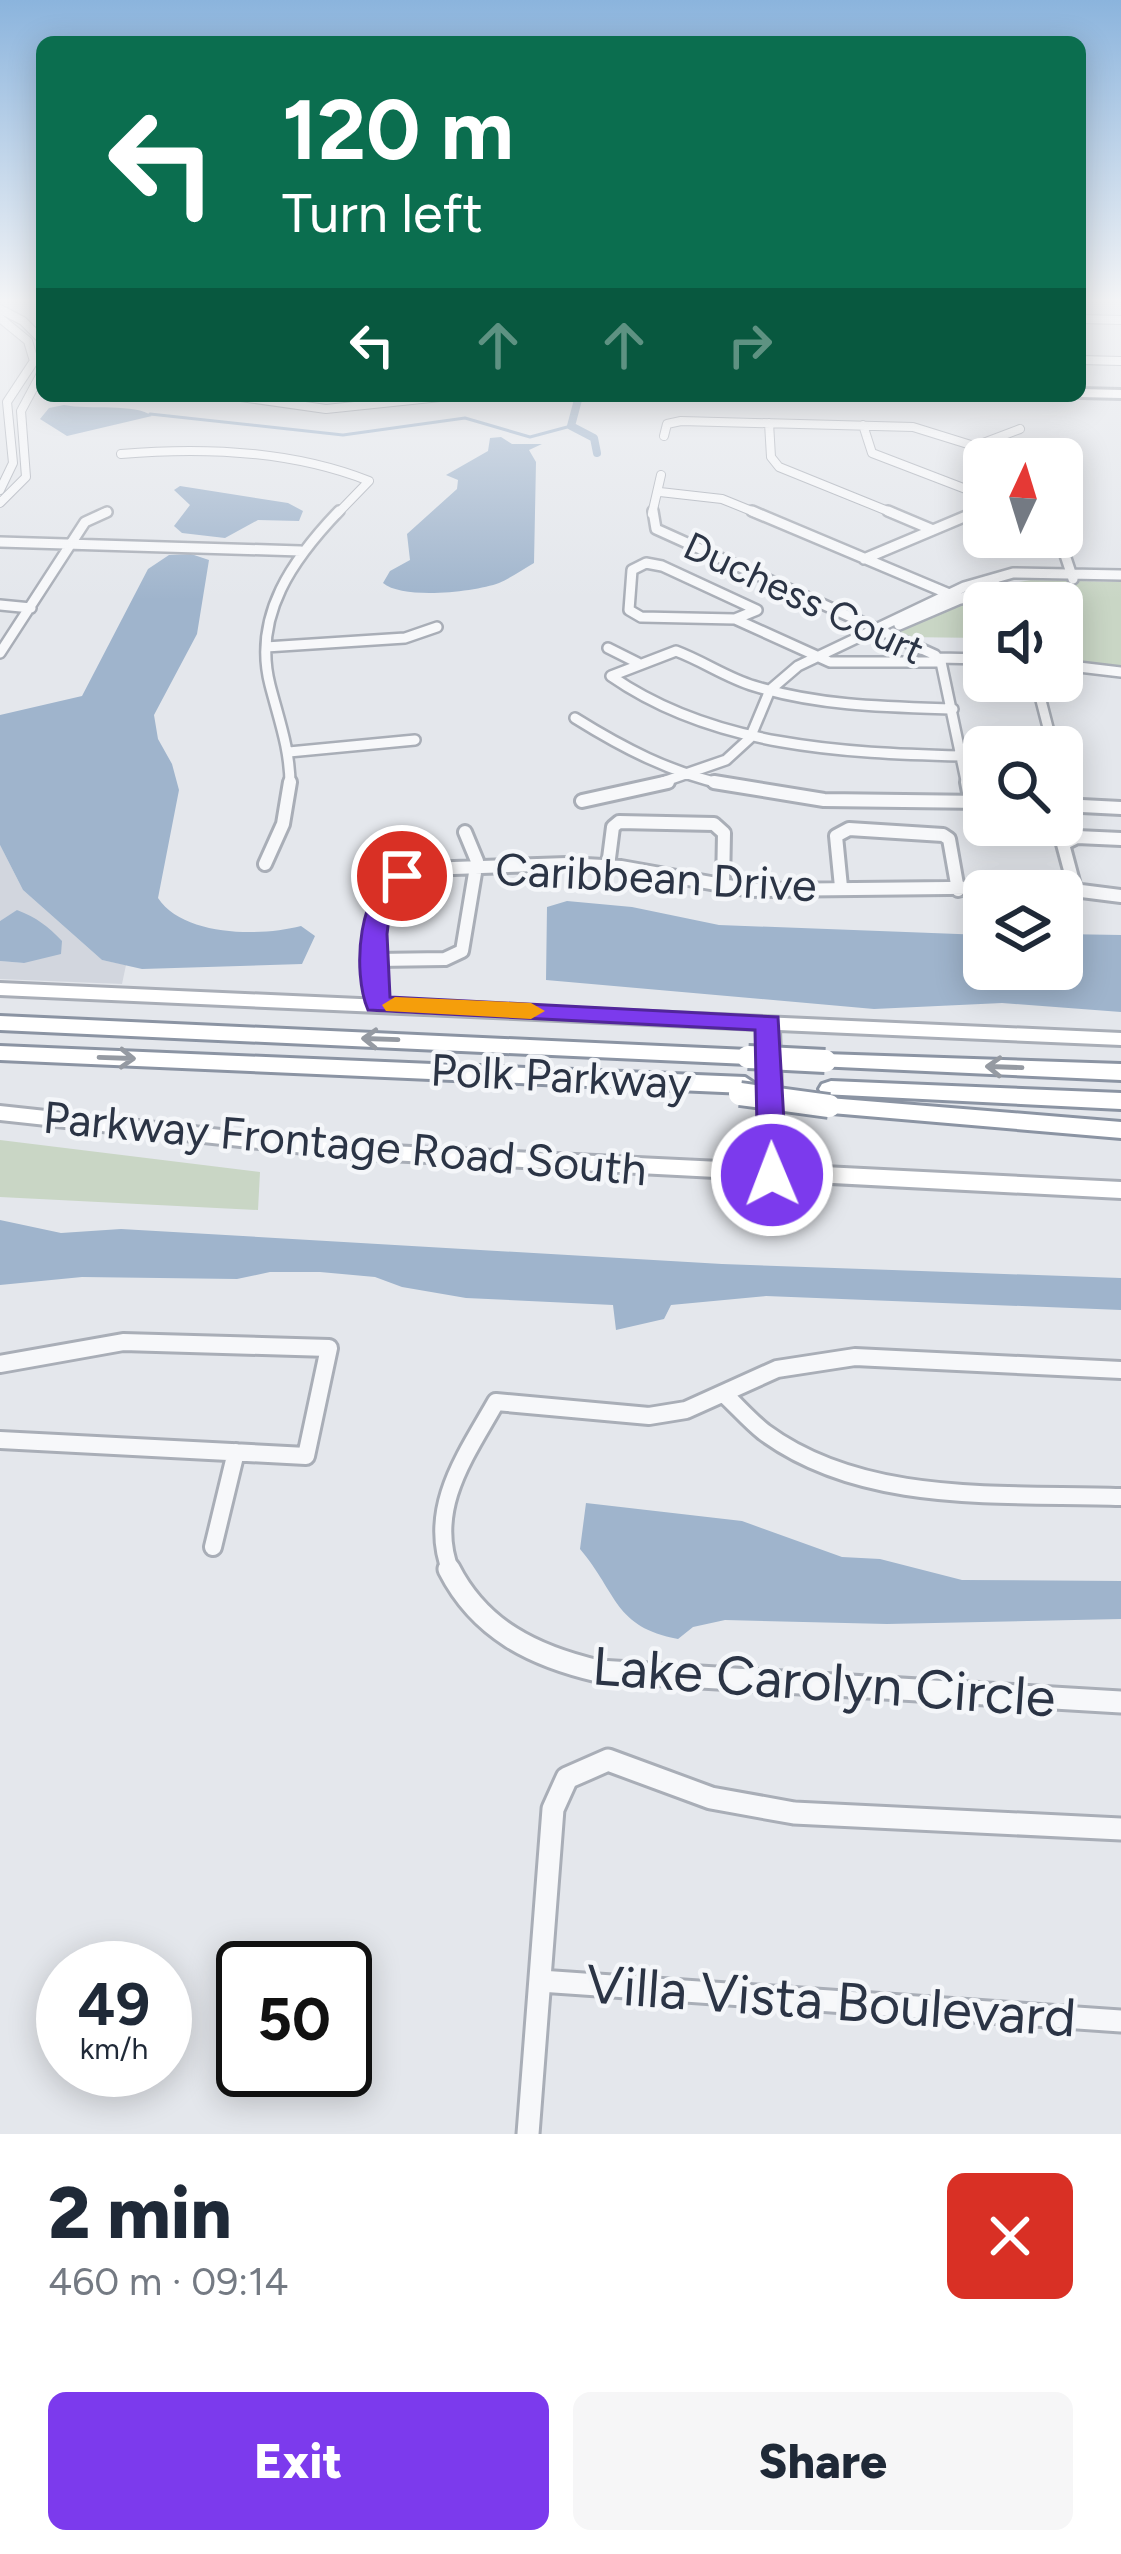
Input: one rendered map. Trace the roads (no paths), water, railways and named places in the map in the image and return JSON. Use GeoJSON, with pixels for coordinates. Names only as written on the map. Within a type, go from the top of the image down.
{"type":"FeatureCollection","features":[{"type":"Feature","properties":{"kind":"highway","name":"Polk Parkway"},"geometry":{"type":"LineString","coordinates":[[0,1019],[126,1029],[1121,1072]]}},
{"type":"Feature","properties":{"kind":"highway","name":"Polk Parkway"},"geometry":{"type":"LineString","coordinates":[[0,1053],[634,1079],[830,1098]]}},
{"type":"Feature","properties":{"kind":"highway"},"geometry":{"type":"LineString","coordinates":[[830,1098],[1121,1101]]}},
{"type":"Feature","properties":{"kind":"highway"},"geometry":{"type":"LineString","coordinates":[[830,1098],[1121,1130]]}},
{"type":"Feature","properties":{"kind":"main road"},"geometry":{"type":"LineString","coordinates":[[0,989],[1121,1039]]}},
{"type":"Feature","properties":{"kind":"main road"},"geometry":{"type":"LineString","coordinates":[[769,1023],[772,1175]]}},
{"type":"Feature","properties":{"kind":"main road","name":"Parkway Frontage Road South"},"geometry":{"type":"LineString","coordinates":[[0,1113],[350,1151],[1121,1190]]}},
{"type":"Feature","properties":{"kind":"street"},"geometry":{"type":"LineString","coordinates":[[0,490],[13,463],[4,438],[8,401]]}},
{"type":"Feature","properties":{"kind":"street"},"geometry":{"type":"LineString","coordinates":[[0,503],[26,477],[25,401]]}},
{"type":"Feature","properties":{"kind":"street"},"geometry":{"type":"LineString","coordinates":[[276,402],[326,409],[393,402]]}},
{"type":"Feature","properties":{"kind":"street"},"geometry":{"type":"LineString","coordinates":[[664,436],[672,422],[769,423],[925,428],[963,440]]}},
{"type":"Feature","properties":{"kind":"street"},"geometry":{"type":"LineString","coordinates":[[769,423],[771,458],[778,467],[933,530]]}},
{"type":"Feature","properties":{"kind":"street"},"geometry":{"type":"LineString","coordinates":[[863,425],[872,453],[963,488]]}},
{"type":"Feature","properties":{"kind":"street"},"geometry":{"type":"LineString","coordinates":[[996,438],[1020,429]]}},
{"type":"Feature","properties":{"kind":"street"},"geometry":{"type":"LineString","coordinates":[[4,438],[24,436]]}},
{"type":"Feature","properties":{"kind":"street"},"geometry":{"type":"LineString","coordinates":[[121,454],[243,457],[367,479],[368,485],[331,515],[301,551],[275,600],[266,647],[271,693],[289,752],[287,803],[265,864]]}},
{"type":"Feature","properties":{"kind":"street","name":"Duchess Court"},"geometry":{"type":"LineString","coordinates":[[662,475],[651,519],[656,529],[939,660]]}},
{"type":"Feature","properties":{"kind":"street"},"geometry":{"type":"LineString","coordinates":[[661,492],[722,499],[961,599]]}},
{"type":"Feature","properties":{"kind":"street"},"geometry":{"type":"LineString","coordinates":[[0,653],[85,523],[107,512]]}},
{"type":"Feature","properties":{"kind":"street"},"geometry":{"type":"LineString","coordinates":[[864,559],[963,518]]}},
{"type":"Feature","properties":{"kind":"street"},"geometry":{"type":"LineString","coordinates":[[0,542],[301,551]]}},
{"type":"Feature","properties":{"kind":"street"},"geometry":{"type":"LineString","coordinates":[[1066,558],[1072,576]]}},
{"type":"Feature","properties":{"kind":"street"},"geometry":{"type":"LineString","coordinates":[[735,620],[757,610],[667,567],[646,563],[632,570],[629,610],[635,616],[735,620],[815,657],[839,663],[963,659]]}},
{"type":"Feature","properties":{"kind":"street"},"geometry":{"type":"LineString","coordinates":[[582,801],[694,775],[726,760],[750,738],[770,690],[797,665],[947,594],[998,575],[1121,578]]}},
{"type":"Feature","properties":{"kind":"street"},"geometry":{"type":"LineString","coordinates":[[877,629],[901,625],[1004,582],[1072,576]]}},
{"type":"Feature","properties":{"kind":"street"},"geometry":{"type":"LineString","coordinates":[[0,605],[31,608]]}},
{"type":"Feature","properties":{"kind":"street"},"geometry":{"type":"LineString","coordinates":[[266,647],[405,638],[437,628]]}},
{"type":"Feature","properties":{"kind":"street"},"geometry":{"type":"LineString","coordinates":[[608,648],[638,663]]}},
{"type":"Feature","properties":{"kind":"street"},"geometry":{"type":"LineString","coordinates":[[952,709],[829,703],[744,683],[679,652],[611,676],[698,721],[750,738],[819,752],[962,757]]}},
{"type":"Feature","properties":{"kind":"street"},"geometry":{"type":"LineString","coordinates":[[939,660],[963,760]]}},
{"type":"Feature","properties":{"kind":"street"},"geometry":{"type":"LineString","coordinates":[[1083,667],[1121,672]]}},
{"type":"Feature","properties":{"kind":"street"},"geometry":{"type":"LineString","coordinates":[[574,718],[630,751],[694,775],[803,799],[963,803]]}},
{"type":"Feature","properties":{"kind":"street"},"geometry":{"type":"LineString","coordinates":[[289,752],[415,740]]}},
{"type":"Feature","properties":{"kind":"street"},"geometry":{"type":"LineString","coordinates":[[1083,807],[1121,808]]}},
{"type":"Feature","properties":{"kind":"street"},"geometry":{"type":"LineString","coordinates":[[608,866],[613,827],[619,822],[714,824],[724,833],[723,887]]}},
{"type":"Feature","properties":{"kind":"street"},"geometry":{"type":"LineString","coordinates":[[841,886],[836,836],[849,829],[944,835],[949,839],[958,890]]}},
{"type":"Feature","properties":{"kind":"street"},"geometry":{"type":"LineString","coordinates":[[376,960],[459,955],[469,889],[479,868],[479,852],[465,832]]}},
{"type":"Feature","properties":{"kind":"street"},"geometry":{"type":"LineString","coordinates":[[1070,870],[1063,844],[1077,837],[1121,839]]}},
{"type":"Feature","properties":{"kind":"street","name":"Caribbean Drive"},"geometry":{"type":"LineString","coordinates":[[378,1004],[379,899],[393,881],[426,869],[608,866],[723,887],[963,890]]}},
{"type":"Feature","properties":{"kind":"street","name":"Caribbean Drive"},"geometry":{"type":"LineString","coordinates":[[1083,890],[1121,896]]}},
{"type":"Feature","properties":{"kind":"street"},"geometry":{"type":"LineString","coordinates":[[0,1364],[123,1342],[329,1348],[307,1456],[0,1441]]}},
{"type":"Feature","properties":{"kind":"street","name":"Lake Carolyn Circle"},"geometry":{"type":"LineString","coordinates":[[1121,1370],[855,1357],[776,1369],[686,1410],[649,1416],[496,1402],[453,1479],[442,1535],[460,1594],[514,1644],[563,1664],[598,1671],[1121,1702]]}},
{"type":"Feature","properties":{"kind":"street"},"geometry":{"type":"LineString","coordinates":[[724,1394],[743,1417],[785,1450],[860,1479],[1121,1497]]}},
{"type":"Feature","properties":{"kind":"street"},"geometry":{"type":"LineString","coordinates":[[213,1547],[236,1452]]}},
{"type":"Feature","properties":{"kind":"street"},"geometry":{"type":"LineString","coordinates":[[528,2134],[554,1809],[567,1778],[580,1770],[608,1760],[626,1762],[712,1798],[794,1813],[1121,1829]]}},
{"type":"Feature","properties":{"kind":"street","name":"Villa Vista Boulevard"},"geometry":{"type":"LineString","coordinates":[[540,1981],[1121,2021]]}},
{"type":"Feature","properties":{"kind":"water"},"geometry":{"type":"Polygon","coordinates":[[[49,408],[135,410],[152,416],[67,436],[40,419],[49,408]]]}},
{"type":"Feature","properties":{"kind":"water"},"geometry":{"type":"Polygon","coordinates":[[[501,437],[512,444],[542,444],[529,450],[536,462],[534,563],[499,583],[474,589],[422,593],[383,583],[390,571],[410,560],[407,534],[457,489],[458,480],[446,475],[488,451],[490,438],[501,437]]]}},
{"type":"Feature","properties":{"kind":"water"},"geometry":{"type":"Polygon","coordinates":[[[180,486],[288,503],[303,511],[299,521],[258,520],[225,538],[182,533],[174,526],[190,505],[174,490],[180,486]]]}},
{"type":"Feature","properties":{"kind":"water"},"geometry":{"type":"Polygon","coordinates":[[[191,554],[209,560],[197,634],[154,715],[158,739],[179,790],[158,898],[185,920],[223,930],[264,932],[301,926],[315,936],[302,964],[142,969],[102,960],[23,890],[0,845],[0,715],[82,696],[148,569],[169,555],[191,554]]]}},
{"type":"Feature","properties":{"kind":"water"},"geometry":{"type":"Polygon","coordinates":[[[567,901],[632,907],[719,925],[963,934],[963,990],[1083,990],[1083,934],[1121,935],[1121,1012],[1002,1003],[874,1009],[546,980],[547,907],[567,901]]]}},
{"type":"Feature","properties":{"kind":"water"},"geometry":{"type":"Polygon","coordinates":[[[17,910],[62,941],[61,954],[24,963],[0,961],[0,921],[17,910]]]}},
{"type":"Feature","properties":{"kind":"water"},"geometry":{"type":"Polygon","coordinates":[[[0,1220],[61,1233],[121,1229],[722,1264],[1121,1278],[1121,1310],[766,1296],[671,1305],[664,1319],[616,1330],[613,1305],[466,1298],[402,1287],[375,1277],[320,1272],[270,1272],[237,1279],[82,1277],[0,1285],[0,1220]]]}},
{"type":"Feature","properties":{"kind":"water"},"geometry":{"type":"Polygon","coordinates":[[[586,1503],[742,1521],[842,1557],[880,1559],[962,1580],[1121,1581],[1121,1619],[887,1624],[725,1620],[693,1627],[678,1639],[657,1634],[629,1617],[580,1549],[586,1503]]]}},
{"type":"Feature","properties":{"kind":"waterway"},"geometry":{"type":"LineString","coordinates":[[577,402],[571,426],[594,438],[597,453]]}},
{"type":"Feature","properties":{"kind":"waterway"},"geometry":{"type":"LineString","coordinates":[[150,414],[343,435],[465,418],[530,437],[571,426]]}}]}
